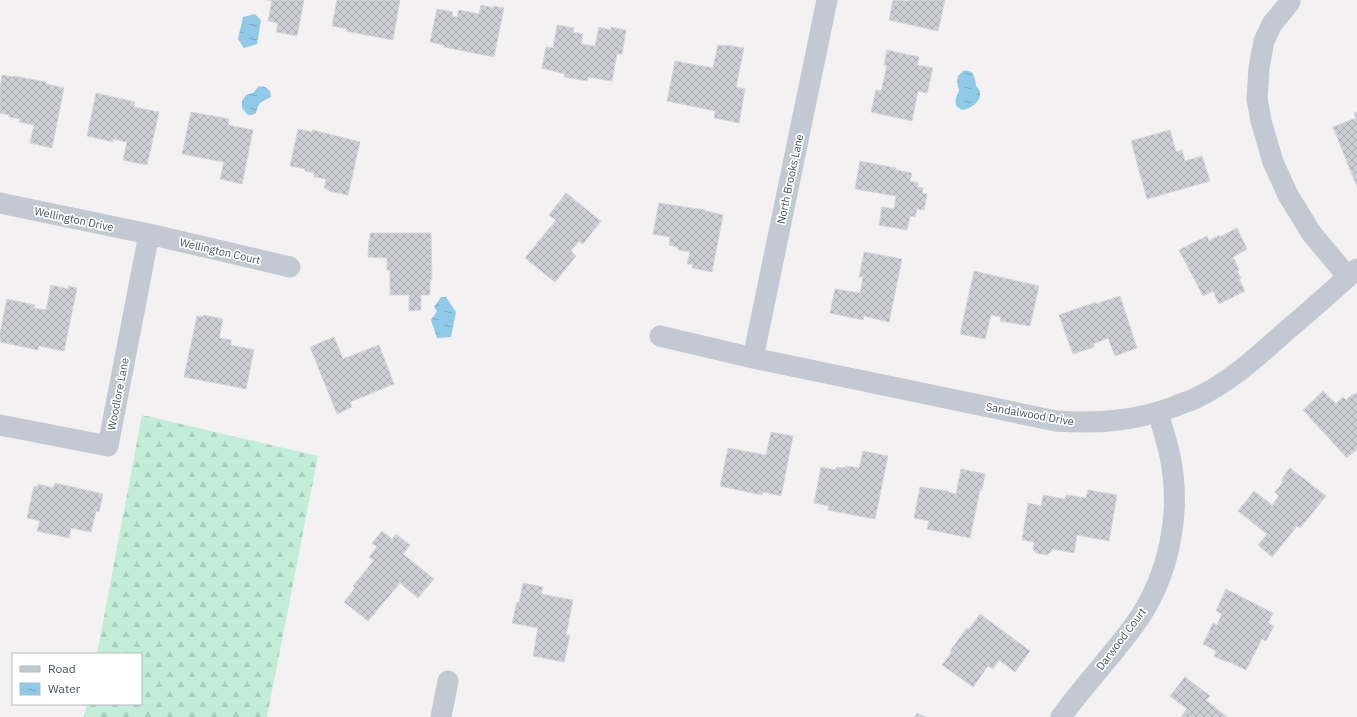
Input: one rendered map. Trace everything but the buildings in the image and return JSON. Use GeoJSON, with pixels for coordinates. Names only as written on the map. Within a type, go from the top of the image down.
{"type":"FeatureCollection","features":[{"type":"Feature","properties":{"kind":"street","name":"North Brooks Lane"},"geometry":{"type":"LineString","coordinates":[[754,358],[823,1]]}},
{"type":"Feature","properties":{"kind":"street"},"geometry":{"type":"LineString","coordinates":[[1290,2],[1272,24],[1264,41],[1259,68],[1257,99],[1261,121],[1273,162],[1288,195],[1312,234],[1353,273]]}},
{"type":"Feature","properties":{"kind":"street","name":"Wellington Drive"},"geometry":{"type":"LineString","coordinates":[[0,203],[149,234]]}},
{"type":"Feature","properties":{"kind":"street","name":"Wellington Court"},"geometry":{"type":"LineString","coordinates":[[149,234],[290,267]]}},
{"type":"Feature","properties":{"kind":"street","name":"Woodlore Lane"},"geometry":{"type":"LineString","coordinates":[[0,425],[108,446],[149,234]]}},
{"type":"Feature","properties":{"kind":"street","name":"Sandalwood Drive"},"geometry":{"type":"LineString","coordinates":[[660,336],[754,358],[1056,421],[1079,423],[1109,422],[1158,412],[1196,398],[1232,377],[1259,356],[1353,273]]}},
{"type":"Feature","properties":{"kind":"street","name":"Darwood Court"},"geometry":{"type":"LineString","coordinates":[[1061,717],[1135,624],[1150,599],[1162,572],[1172,537],[1174,493],[1170,457],[1158,412]]}},
{"type":"Feature","properties":{"kind":"street"},"geometry":{"type":"LineString","coordinates":[[441,717],[448,681]]}},
{"type":"Feature","properties":{"kind":"green space"},"geometry":{"type":"Polygon","coordinates":[[[142,415],[318,456],[267,717],[84,717],[87,705],[142,705],[142,653],[97,653],[142,415]]]}},
{"type":"Feature","properties":{"kind":"water"},"geometry":{"type":"Polygon","coordinates":[[[255,14],[261,20],[257,44],[244,48],[238,39],[243,17],[255,14]]]}},
{"type":"Feature","properties":{"kind":"water"},"geometry":{"type":"Polygon","coordinates":[[[963,71],[972,72],[980,97],[975,104],[963,110],[957,107],[955,102],[959,91],[957,82],[958,76],[963,71]]]}},
{"type":"Feature","properties":{"kind":"water"},"geometry":{"type":"Polygon","coordinates":[[[259,86],[265,87],[270,91],[271,97],[260,104],[256,113],[248,115],[242,108],[242,101],[246,95],[253,93],[259,86]]]}},
{"type":"Feature","properties":{"kind":"water"},"geometry":{"type":"Polygon","coordinates":[[[441,297],[446,297],[456,312],[451,337],[437,338],[431,320],[437,311],[434,307],[441,297]]]}}]}
